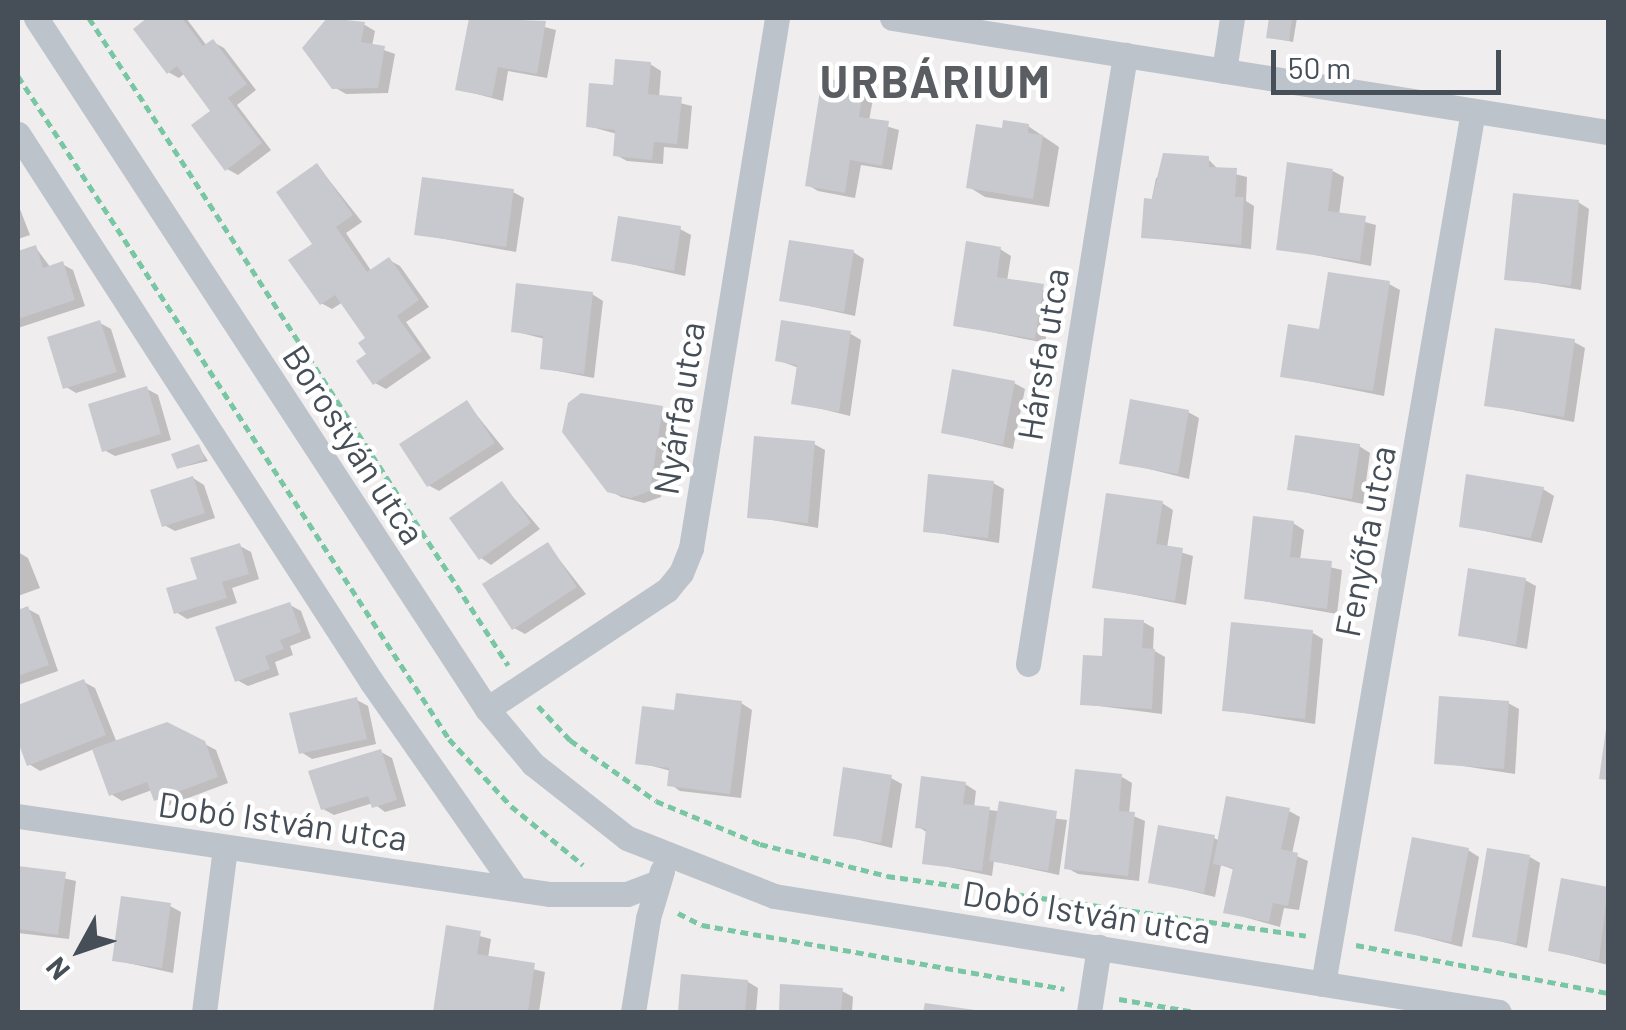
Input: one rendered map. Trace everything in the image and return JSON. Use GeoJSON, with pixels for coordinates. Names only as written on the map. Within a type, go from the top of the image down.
{"type":"FeatureCollection","features":[{"type":"Feature","properties":{"kind":"street","name":"Borostyán utca"},"geometry":{"type":"LineString","coordinates":[[36,18],[488,710],[534,764],[586,809],[669,858]]}},
{"type":"Feature","properties":{"kind":"street","name":"Nyárfa utca"},"geometry":{"type":"LineString","coordinates":[[488,710],[667,590],[691,548],[777,18]]}},
{"type":"Feature","properties":{"kind":"street"},"geometry":{"type":"LineString","coordinates":[[892,18],[1608,132]]}},
{"type":"Feature","properties":{"kind":"street"},"geometry":{"type":"LineString","coordinates":[[1224,71],[1232,18]]}},
{"type":"Feature","properties":{"kind":"street","name":"Hársfa utca"},"geometry":{"type":"LineString","coordinates":[[1028,664],[1125,55]]}},
{"type":"Feature","properties":{"kind":"street","name":"Fenyőfa utca"},"geometry":{"type":"LineString","coordinates":[[1324,984],[1473,111]]}},
{"type":"Feature","properties":{"kind":"street"},"geometry":{"type":"LineString","coordinates":[[18,134],[371,680],[514,886]]}},
{"type":"Feature","properties":{"kind":"street","name":"Dobó István utca"},"geometry":{"type":"LineString","coordinates":[[18,816],[224,849],[586,897],[656,883]]}},
{"type":"Feature","properties":{"kind":"street"},"geometry":{"type":"LineString","coordinates":[[204,1012],[224,849]]}},
{"type":"Feature","properties":{"kind":"street"},"geometry":{"type":"LineString","coordinates":[[633,1012],[656,883],[669,858]]}},
{"type":"Feature","properties":{"kind":"street","name":"Dobó István utca"},"geometry":{"type":"LineString","coordinates":[[669,858],[774,896],[1499,1012]]}},
{"type":"Feature","properties":{"kind":"street"},"geometry":{"type":"LineString","coordinates":[[1089,1012],[1099,947]]}},
{"type":"Feature","properties":{"kind":"path"},"geometry":{"type":"LineString","coordinates":[[89,18],[523,688],[556,729],[656,801],[760,844],[887,876],[1330,941],[1608,993]]}},
{"type":"Feature","properties":{"kind":"building"},"geometry":{"type":"Polygon","coordinates":[[[147,18],[182,18],[203,46],[213,39],[247,84],[228,98],[262,143],[225,171],[191,125],[210,111],[177,66],[167,74],[133,29],[147,18]]]}},
{"type":"Feature","properties":{"kind":"building"},"geometry":{"type":"Polygon","coordinates":[[[327,18],[365,22],[361,42],[385,46],[378,88],[332,89],[302,48],[327,18]]]}},
{"type":"Feature","properties":{"kind":"building"},"geometry":{"type":"Polygon","coordinates":[[[469,18],[546,21],[537,74],[498,67],[492,97],[455,90],[469,18]]]}},
{"type":"Feature","properties":{"kind":"building"},"geometry":{"type":"Polygon","coordinates":[[[1269,18],[1292,18],[1289,41],[1266,38],[1269,18]]]}},
{"type":"Feature","properties":{"kind":"building"},"geometry":{"type":"Polygon","coordinates":[[[615,59],[651,62],[648,94],[682,97],[677,144],[654,142],[652,160],[613,156],[615,130],[586,127],[589,83],[613,85],[615,59]]]}},
{"type":"Feature","properties":{"kind":"building"},"geometry":{"type":"Polygon","coordinates":[[[822,78],[864,84],[859,117],[889,121],[882,166],[850,160],[845,193],[805,186],[822,78]]]}},
{"type":"Feature","properties":{"kind":"building"},"geometry":{"type":"Polygon","coordinates":[[[1003,120],[1029,124],[1028,133],[1043,135],[1033,199],[966,188],[976,124],[1002,128],[1003,120]]]}},
{"type":"Feature","properties":{"kind":"building"},"geometry":{"type":"Polygon","coordinates":[[[1163,153],[1209,156],[1209,167],[1237,168],[1235,197],[1244,197],[1241,245],[1141,238],[1144,198],[1152,199],[1163,153]]]}},
{"type":"Feature","properties":{"kind":"building"},"geometry":{"type":"Polygon","coordinates":[[[1287,162],[1333,169],[1328,211],[1366,216],[1360,261],[1276,250],[1287,162]]]}},
{"type":"Feature","properties":{"kind":"building"},"geometry":{"type":"Polygon","coordinates":[[[317,163],[353,215],[336,227],[367,272],[389,257],[419,300],[397,316],[422,351],[373,385],[356,361],[366,354],[358,343],[365,338],[335,295],[320,305],[288,260],[312,244],[276,192],[317,163]]]}},
{"type":"Feature","properties":{"kind":"building"},"geometry":{"type":"Polygon","coordinates":[[[422,177],[514,189],[506,247],[414,235],[422,177]]]}},
{"type":"Feature","properties":{"kind":"building"},"geometry":{"type":"Polygon","coordinates":[[[1513,193],[1579,200],[1571,286],[1504,280],[1513,193]]]}},
{"type":"Feature","properties":{"kind":"building"},"geometry":{"type":"Polygon","coordinates":[[[618,216],[681,226],[674,271],[611,261],[618,216]]]}},
{"type":"Feature","properties":{"kind":"building"},"geometry":{"type":"Polygon","coordinates":[[[789,240],[854,250],[844,312],[779,301],[789,240]]]}},
{"type":"Feature","properties":{"kind":"building"},"geometry":{"type":"Polygon","coordinates":[[[966,241],[1001,247],[997,277],[1044,284],[1035,339],[953,326],[966,241]]]}},
{"type":"Feature","properties":{"kind":"building"},"geometry":{"type":"Polygon","coordinates":[[[36,245],[43,268],[63,261],[75,300],[18,319],[18,251],[36,245]]]}},
{"type":"Feature","properties":{"kind":"building"},"geometry":{"type":"Polygon","coordinates":[[[1328,272],[1390,281],[1373,391],[1280,377],[1288,324],[1319,329],[1328,272]]]}},
{"type":"Feature","properties":{"kind":"building"},"geometry":{"type":"Polygon","coordinates":[[[516,283],[593,292],[584,374],[540,369],[543,336],[511,332],[516,283]]]}},
{"type":"Feature","properties":{"kind":"building"},"geometry":{"type":"Polygon","coordinates":[[[100,320],[117,372],[63,389],[47,337],[100,320]]]}},
{"type":"Feature","properties":{"kind":"building"},"geometry":{"type":"Polygon","coordinates":[[[781,320],[851,331],[839,412],[791,404],[797,365],[775,361],[781,320]]]}},
{"type":"Feature","properties":{"kind":"building"},"geometry":{"type":"Polygon","coordinates":[[[1495,328],[1575,339],[1564,417],[1484,406],[1495,328]]]}},
{"type":"Feature","properties":{"kind":"building"},"geometry":{"type":"Polygon","coordinates":[[[952,369],[1015,381],[1003,445],[941,433],[952,369]]]}},
{"type":"Feature","properties":{"kind":"building"},"geometry":{"type":"Polygon","coordinates":[[[147,386],[161,434],[102,452],[88,404],[147,386]]]}},
{"type":"Feature","properties":{"kind":"building"},"geometry":{"type":"Polygon","coordinates":[[[581,393],[663,406],[650,491],[631,498],[607,492],[562,432],[568,403],[581,393]]]}},
{"type":"Feature","properties":{"kind":"building"},"geometry":{"type":"Polygon","coordinates":[[[1130,399],[1189,410],[1178,474],[1119,464],[1130,399]]]}},
{"type":"Feature","properties":{"kind":"building"},"geometry":{"type":"Polygon","coordinates":[[[467,400],[495,443],[427,487],[399,444],[467,400]]]}},
{"type":"Feature","properties":{"kind":"building"},"geometry":{"type":"Polygon","coordinates":[[[1295,435],[1360,444],[1352,499],[1287,490],[1295,435]]]}},
{"type":"Feature","properties":{"kind":"building"},"geometry":{"type":"Polygon","coordinates":[[[754,436],[815,441],[808,523],[747,518],[754,436]]]}},
{"type":"Feature","properties":{"kind":"building"},"geometry":{"type":"Polygon","coordinates":[[[199,444],[205,459],[177,469],[171,454],[199,444]]]}},
{"type":"Feature","properties":{"kind":"building"},"geometry":{"type":"Polygon","coordinates":[[[928,474],[994,481],[988,538],[923,532],[928,474]]]}},
{"type":"Feature","properties":{"kind":"building"},"geometry":{"type":"Polygon","coordinates":[[[1466,474],[1544,487],[1531,538],[1459,527],[1466,474]]]}},
{"type":"Feature","properties":{"kind":"building"},"geometry":{"type":"Polygon","coordinates":[[[193,476],[205,513],[162,527],[150,490],[193,476]]]}},
{"type":"Feature","properties":{"kind":"building"},"geometry":{"type":"Polygon","coordinates":[[[502,481],[531,523],[479,560],[449,518],[502,481]]]}},
{"type":"Feature","properties":{"kind":"building"},"geometry":{"type":"Polygon","coordinates":[[[1106,493],[1163,501],[1156,544],[1183,548],[1175,601],[1092,588],[1106,493]]]}},
{"type":"Feature","properties":{"kind":"building"},"geometry":{"type":"Polygon","coordinates":[[[1253,516],[1294,521],[1290,557],[1332,561],[1327,609],[1244,599],[1253,516]]]}},
{"type":"Feature","properties":{"kind":"building"},"geometry":{"type":"Polygon","coordinates":[[[548,542],[577,587],[512,630],[482,584],[548,542]]]}},
{"type":"Feature","properties":{"kind":"building"},"geometry":{"type":"Polygon","coordinates":[[[240,543],[249,574],[222,582],[227,598],[174,614],[166,588],[197,579],[190,558],[240,543]]]}},
{"type":"Feature","properties":{"kind":"building"},"geometry":{"type":"Polygon","coordinates":[[[1468,568],[1526,578],[1516,645],[1458,636],[1468,568]]]}},
{"type":"Feature","properties":{"kind":"building"},"geometry":{"type":"Polygon","coordinates":[[[290,602],[301,632],[280,640],[284,649],[265,656],[270,669],[235,682],[215,627],[290,602]]]}},
{"type":"Feature","properties":{"kind":"building"},"geometry":{"type":"Polygon","coordinates":[[[28,606],[49,665],[18,676],[18,610],[28,606]]]}},
{"type":"Feature","properties":{"kind":"building"},"geometry":{"type":"Polygon","coordinates":[[[1104,618],[1144,620],[1142,648],[1155,649],[1152,709],[1080,705],[1083,655],[1102,656],[1104,618]]]}},
{"type":"Feature","properties":{"kind":"building"},"geometry":{"type":"Polygon","coordinates":[[[1231,622],[1313,630],[1305,719],[1222,711],[1231,622]]]}},
{"type":"Feature","properties":{"kind":"building"},"geometry":{"type":"Polygon","coordinates":[[[84,679],[106,735],[27,766],[18,742],[18,705],[84,679]]]}},
{"type":"Feature","properties":{"kind":"building"},"geometry":{"type":"Polygon","coordinates":[[[676,693],[742,701],[730,794],[667,786],[669,768],[635,764],[642,706],[674,710],[676,693]]]}},
{"type":"Feature","properties":{"kind":"building"},"geometry":{"type":"Polygon","coordinates":[[[1439,696],[1509,701],[1504,769],[1434,764],[1439,696]]]}},
{"type":"Feature","properties":{"kind":"building"},"geometry":{"type":"Polygon","coordinates":[[[357,697],[367,739],[299,754],[289,713],[357,697]]]}},
{"type":"Feature","properties":{"kind":"building"},"geometry":{"type":"Polygon","coordinates":[[[167,722],[205,741],[218,777],[154,801],[147,782],[109,796],[92,749],[167,722]]]}},
{"type":"Feature","properties":{"kind":"building"},"geometry":{"type":"Polygon","coordinates":[[[1608,729],[1608,780],[1599,779],[1608,729]]]}},
{"type":"Feature","properties":{"kind":"building"},"geometry":{"type":"Polygon","coordinates":[[[381,749],[397,800],[372,808],[368,796],[321,810],[308,771],[381,749]]]}},
{"type":"Feature","properties":{"kind":"building"},"geometry":{"type":"Polygon","coordinates":[[[843,767],[892,775],[881,843],[833,836],[843,767]]]}},
{"type":"Feature","properties":{"kind":"building"},"geometry":{"type":"Polygon","coordinates":[[[1075,769],[1122,774],[1119,811],[1135,812],[1128,876],[1064,869],[1075,769]]]}},
{"type":"Feature","properties":{"kind":"building"},"geometry":{"type":"Polygon","coordinates":[[[921,776],[966,782],[963,804],[990,807],[982,871],[922,864],[926,829],[915,828],[921,776]]]}},
{"type":"Feature","properties":{"kind":"building"},"geometry":{"type":"Polygon","coordinates":[[[1226,796],[1290,808],[1281,849],[1298,853],[1288,906],[1273,903],[1269,922],[1223,913],[1233,868],[1213,864],[1226,796]]]}},
{"type":"Feature","properties":{"kind":"building"},"geometry":{"type":"Polygon","coordinates":[[[999,801],[1057,811],[1048,871],[989,861],[999,801]]]}},
{"type":"Feature","properties":{"kind":"building"},"geometry":{"type":"Polygon","coordinates":[[[1158,825],[1215,835],[1204,893],[1148,883],[1158,825]]]}},
{"type":"Feature","properties":{"kind":"building"},"geometry":{"type":"Polygon","coordinates":[[[1412,837],[1469,848],[1451,942],[1394,931],[1412,837]]]}},
{"type":"Feature","properties":{"kind":"building"},"geometry":{"type":"Polygon","coordinates":[[[1487,848],[1530,855],[1516,944],[1472,937],[1487,848]]]}},
{"type":"Feature","properties":{"kind":"building"},"geometry":{"type":"Polygon","coordinates":[[[18,866],[66,872],[58,935],[18,929],[18,866]]]}},
{"type":"Feature","properties":{"kind":"building"},"geometry":{"type":"Polygon","coordinates":[[[1561,878],[1608,887],[1599,961],[1548,951],[1561,878]]]}},
{"type":"Feature","properties":{"kind":"building"},"geometry":{"type":"Polygon","coordinates":[[[121,896],[171,903],[162,968],[112,961],[121,896]]]}},
{"type":"Feature","properties":{"kind":"building"},"geometry":{"type":"Polygon","coordinates":[[[446,925],[481,931],[477,954],[535,963],[528,1012],[433,1012],[446,925]]]}},
{"type":"Feature","properties":{"kind":"building"},"geometry":{"type":"Polygon","coordinates":[[[681,974],[748,980],[745,1012],[678,1012],[681,974]]]}},
{"type":"Feature","properties":{"kind":"building"},"geometry":{"type":"Polygon","coordinates":[[[780,984],[843,988],[841,1012],[779,1012],[780,984]]]}},
{"type":"Feature","properties":{"kind":"building"},"geometry":{"type":"Polygon","coordinates":[[[925,1003],[975,1010],[975,1012],[923,1012],[925,1003]]]}},
{"type":"Feature","properties":{"kind":"district","name":"URBÁRIUM"},"geometry":{"type":"Point","coordinates":[936,81]}}]}
